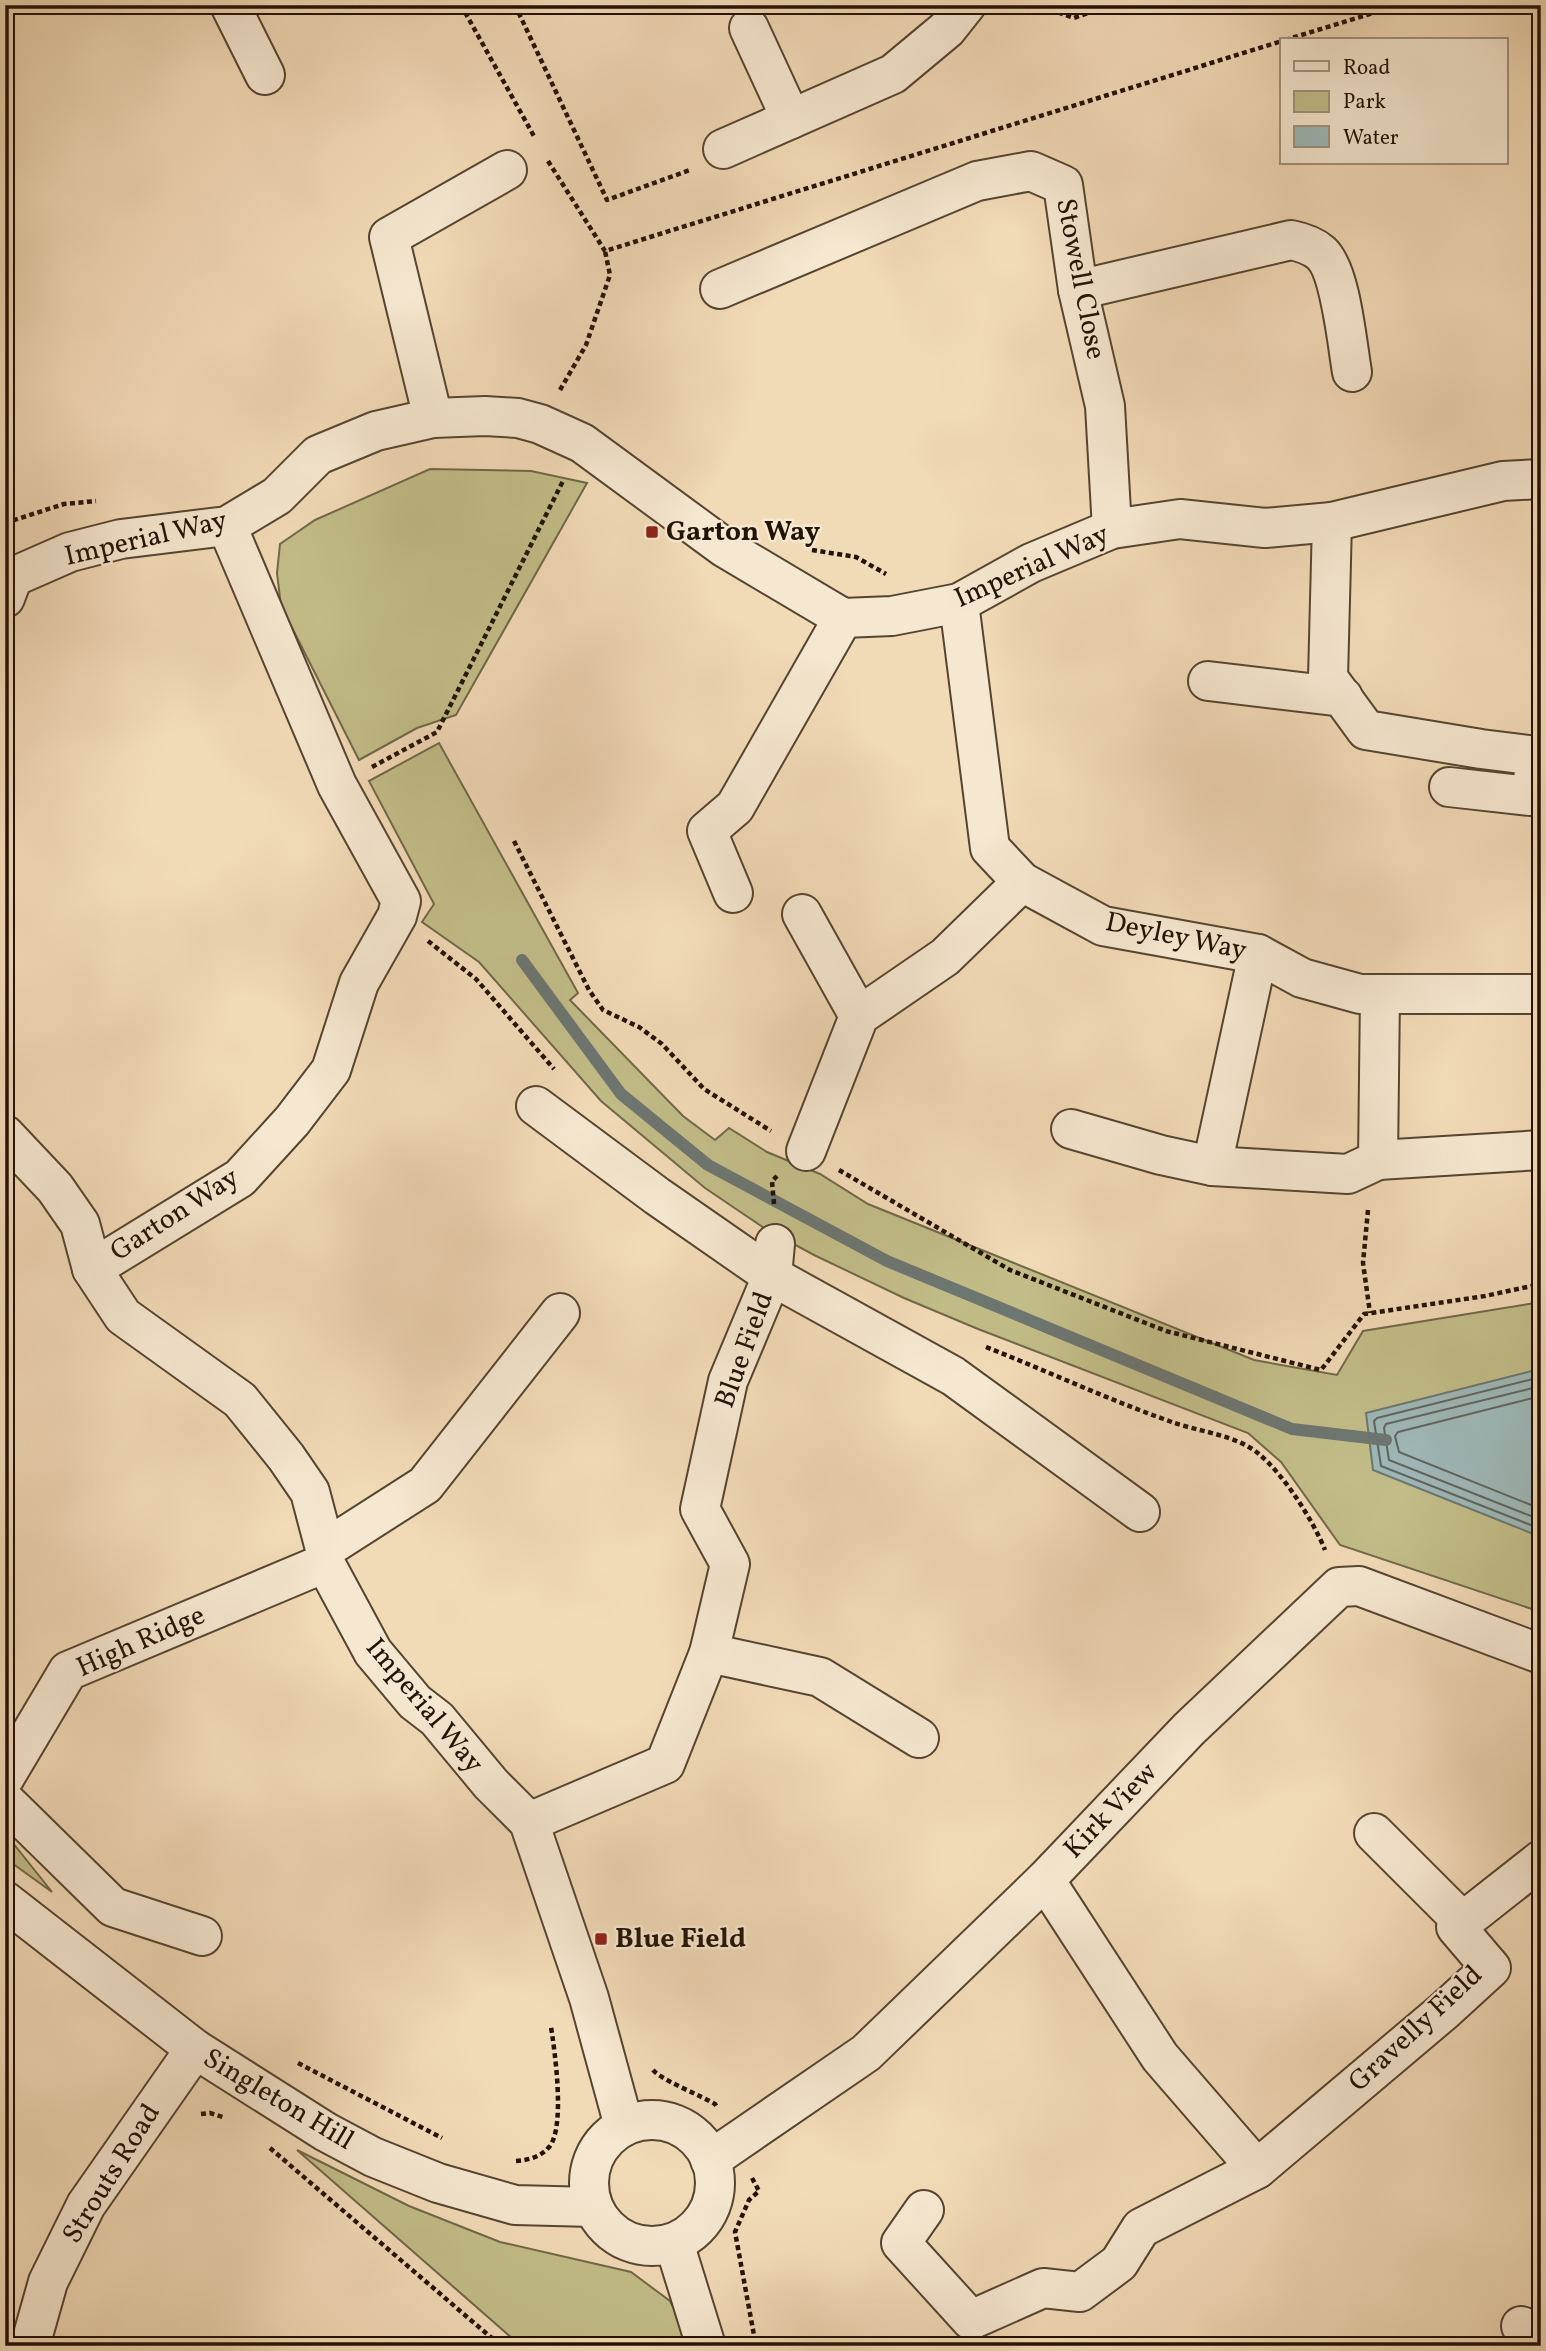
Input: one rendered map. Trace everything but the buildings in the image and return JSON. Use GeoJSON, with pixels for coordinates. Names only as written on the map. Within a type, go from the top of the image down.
{"type":"FeatureCollection","features":[{"type":"Feature","properties":{"kind":"street"},"geometry":{"type":"LineString","coordinates":[[230,5],[265,75]]}},
{"type":"Feature","properties":{"kind":"street"},"geometry":{"type":"LineString","coordinates":[[723,149],[894,74],[947,29],[966,5]]}},
{"type":"Feature","properties":{"kind":"street"},"geometry":{"type":"LineString","coordinates":[[749,28],[791,119]]}},
{"type":"Feature","properties":{"kind":"street"},"geometry":{"type":"LineString","coordinates":[[433,418],[389,237],[507,170]]}},
{"type":"Feature","properties":{"kind":"street","name":"Stowell Close"},"geometry":{"type":"LineString","coordinates":[[720,289],[977,181],[1031,171],[1063,185],[1078,290],[1105,406],[1112,529]]}},
{"type":"Feature","properties":{"kind":"street"},"geometry":{"type":"LineString","coordinates":[[1078,290],[1291,240],[1303,243],[1322,254],[1336,282],[1352,372]]}},
{"type":"Feature","properties":{"kind":"street","name":"Imperial Way"},"geometry":{"type":"LineString","coordinates":[[8,582],[70,552],[121,539],[228,526],[276,496],[318,455],[376,431],[433,418],[518,418],[540,424],[583,443],[724,548],[843,618],[892,616],[959,603],[1031,563],[1112,529],[1180,519],[1265,528],[1332,522],[1503,481],[1541,479]]}},
{"type":"Feature","properties":{"kind":"street"},"geometry":{"type":"LineString","coordinates":[[1332,522],[1328,678],[1366,730],[1481,750],[1539,740],[1530,796],[1449,787]]}},
{"type":"Feature","properties":{"kind":"street"},"geometry":{"type":"LineString","coordinates":[[228,526],[337,785],[401,901],[397,916]]}},
{"type":"Feature","properties":{"kind":"street","name":"Deyley Way"},"geometry":{"type":"LineString","coordinates":[[959,603],[990,848],[1022,882],[1103,926],[1258,954],[1302,978],[1360,994],[1541,994]]}},
{"type":"Feature","properties":{"kind":"street"},"geometry":{"type":"LineString","coordinates":[[733,893],[707,831],[735,807],[843,618]]}},
{"type":"Feature","properties":{"kind":"street"},"geometry":{"type":"LineString","coordinates":[[1208,681],[1343,697]]}},
{"type":"Feature","properties":{"kind":"street"},"geometry":{"type":"LineString","coordinates":[[806,1151],[859,1016],[944,957],[1022,882]]}},
{"type":"Feature","properties":{"kind":"street"},"geometry":{"type":"LineString","coordinates":[[802,914],[859,1016]]}},
{"type":"Feature","properties":{"kind":"street","name":"Garton Way"},"geometry":{"type":"LineString","coordinates":[[92,1269],[240,1178],[292,1121],[331,1070],[359,983],[397,916]]}},
{"type":"Feature","properties":{"kind":"street"},"geometry":{"type":"LineString","coordinates":[[1212,1166],[1258,954]]}},
{"type":"Feature","properties":{"kind":"street"},"geometry":{"type":"LineString","coordinates":[[1374,1162],[1380,994]]}},
{"type":"Feature","properties":{"kind":"street"},"geometry":{"type":"LineString","coordinates":[[536,1106],[953,1376],[1140,1512]]}},
{"type":"Feature","properties":{"kind":"street"},"geometry":{"type":"LineString","coordinates":[[1071,1129],[1161,1155],[1212,1166],[1348,1174],[1374,1162],[1541,1150]]}},
{"type":"Feature","properties":{"kind":"street","name":"Imperial Way"},"geometry":{"type":"LineString","coordinates":[[5,1135],[55,1188],[80,1224],[92,1269],[123,1316],[240,1400],[286,1457],[310,1492],[325,1556],[373,1652],[415,1702],[437,1719],[491,1784],[529,1822],[589,1998],[624,2126]]}},
{"type":"Feature","properties":{"kind":"street","name":"Blue Field"},"geometry":{"type":"LineString","coordinates":[[529,1822],[665,1765],[709,1653],[730,1564],[700,1509],[728,1381],[773,1260]]}},
{"type":"Feature","properties":{"kind":"street","name":"High Ridge"},"geometry":{"type":"LineString","coordinates":[[5,1777],[68,1671],[325,1556],[425,1485],[560,1313]]}},
{"type":"Feature","properties":{"kind":"street"},"geometry":{"type":"LineString","coordinates":[[1339,1587],[1359,1586],[1541,1654]]}},
{"type":"Feature","properties":{"kind":"street","name":"Kirk View"},"geometry":{"type":"LineString","coordinates":[[710,2160],[866,2053],[1045,1880],[1189,1729],[1339,1587]]}},
{"type":"Feature","properties":{"kind":"street"},"geometry":{"type":"LineString","coordinates":[[709,1653],[820,1676],[919,1738]]}},
{"type":"Feature","properties":{"kind":"street"},"geometry":{"type":"LineString","coordinates":[[5,1801],[113,1907],[202,1937]]}},
{"type":"Feature","properties":{"kind":"street"},"geometry":{"type":"LineString","coordinates":[[1374,1833],[1463,1922]]}},
{"type":"Feature","properties":{"kind":"street","name":"Gravelly Field"},"geometry":{"type":"LineString","coordinates":[[924,2210],[901,2243],[971,2320],[1043,2288],[1080,2292],[1119,2263],[1141,2228],[1257,2169],[1444,2011],[1490,1968],[1456,1927],[1541,1860]]}},
{"type":"Feature","properties":{"kind":"street"},"geometry":{"type":"LineString","coordinates":[[1045,1880],[1160,2057],[1257,2169]]}},
{"type":"Feature","properties":{"kind":"street","name":"Singleton Hill"},"geometry":{"type":"LineString","coordinates":[[5,1900],[195,2049],[326,2133],[373,2157],[438,2183],[515,2205],[593,2207]]}},
{"type":"Feature","properties":{"kind":"street","name":"Strouts Road"},"geometry":{"type":"LineString","coordinates":[[30,2346],[48,2283],[86,2205],[195,2049]]}},
{"type":"Feature","properties":{"kind":"street"},"geometry":{"type":"LineString","coordinates":[[644,2120],[674,2124],[684,2128],[700,2142],[710,2160],[715,2179],[713,2200],[704,2218],[691,2233],[674,2243],[654,2246],[635,2244],[618,2236],[603,2223],[593,2207],[589,2188],[590,2169],[608,2136],[624,2126],[644,2120]]}},
{"type":"Feature","properties":{"kind":"street"},"geometry":{"type":"LineString","coordinates":[[674,2243],[706,2346]]}},
{"type":"Feature","properties":{"kind":"path"},"geometry":{"type":"LineString","coordinates":[[515,5],[607,200],[722,159],[723,149]]}},
{"type":"Feature","properties":{"kind":"path"},"geometry":{"type":"LineString","coordinates":[[1055,5],[1057,12],[1074,18],[1110,5]]}},
{"type":"Feature","properties":{"kind":"path"},"geometry":{"type":"LineString","coordinates":[[1292,38],[1399,5]]}},
{"type":"Feature","properties":{"kind":"path"},"geometry":{"type":"LineString","coordinates":[[540,424],[586,345],[610,275],[605,251]]}},
{"type":"Feature","properties":{"kind":"path"},"geometry":{"type":"LineString","coordinates":[[337,785],[438,732],[583,443]]}},
{"type":"Feature","properties":{"kind":"path"},"geometry":{"type":"LineString","coordinates":[[514,841],[589,989],[603,1010],[639,1027],[662,1044],[704,1089],[1010,1270],[1166,1331],[1321,1370],[1364,1314],[1485,1296],[1541,1284]]}},
{"type":"Feature","properties":{"kind":"path"},"geometry":{"type":"LineString","coordinates":[[397,916],[476,979],[557,1072]]}},
{"type":"Feature","properties":{"kind":"path"},"geometry":{"type":"LineString","coordinates":[[1370,1313],[1363,1263],[1374,1162]]}},
{"type":"Feature","properties":{"kind":"path"},"geometry":{"type":"LineString","coordinates":[[975,1343],[1170,1422],[1234,1440],[1259,1454],[1288,1487],[1317,1529],[1339,1587]]}},
{"type":"Feature","properties":{"kind":"path"},"geometry":{"type":"LineString","coordinates":[[506,2161],[531,2160],[551,2145],[557,2118],[558,2066],[551,2025]]}},
{"type":"Feature","properties":{"kind":"path"},"geometry":{"type":"LineString","coordinates":[[291,2059],[449,2141]]}},
{"type":"Feature","properties":{"kind":"path"},"geometry":{"type":"LineString","coordinates":[[651,2068],[660,2078],[687,2088],[715,2104]]}},
{"type":"Feature","properties":{"kind":"path"},"geometry":{"type":"LineString","coordinates":[[192,2115],[210,2113],[227,2118]]}},
{"type":"Feature","properties":{"kind":"path"},"geometry":{"type":"LineString","coordinates":[[262,2142],[501,2346]]}},
{"type":"Feature","properties":{"kind":"path"},"geometry":{"type":"LineString","coordinates":[[750,2200],[735,2232],[756,2346]]}},
{"type":"Feature","properties":{"kind":"green space"},"geometry":{"type":"Polygon","coordinates":[[[430,469],[531,471],[587,483],[456,715],[417,728],[359,760],[281,606],[277,573],[280,544],[315,520],[430,469]]]}},
{"type":"Feature","properties":{"kind":"green space"},"geometry":{"type":"Polygon","coordinates":[[[439,743],[578,993],[570,1000],[683,1116],[715,1140],[729,1128],[767,1152],[820,1174],[868,1204],[1254,1360],[1337,1375],[1363,1331],[1541,1302],[1541,1612],[1340,1545],[1281,1462],[1248,1433],[904,1298],[764,1228],[705,1188],[601,1101],[479,962],[422,922],[434,904],[369,781],[439,743]]]}},
{"type":"Feature","properties":{"kind":"green space"},"geometry":{"type":"Polygon","coordinates":[[[5,1833],[52,1892],[5,1858],[5,1833]]]}},
{"type":"Feature","properties":{"kind":"green space"},"geometry":{"type":"Polygon","coordinates":[[[297,2150],[409,2206],[500,2242],[631,2272],[670,2301],[693,2346],[521,2346],[297,2150]]]}},
{"type":"Feature","properties":{"kind":"water"},"geometry":{"type":"Polygon","coordinates":[[[1536,1370],[1541,1371],[1541,1537],[1373,1470],[1366,1413],[1536,1370]]]}},
{"type":"Feature","properties":{"kind":"waterway"},"geometry":{"type":"LineString","coordinates":[[522,960],[621,1094],[708,1165],[887,1261],[1292,1429],[1386,1440]]}},
{"type":"Feature","properties":{"kind":"place","name":"Garton Way"},"geometry":{"type":"Point","coordinates":[652,532]}},
{"type":"Feature","properties":{"kind":"place","name":"Blue Field"},"geometry":{"type":"Point","coordinates":[601,1939]}}]}
